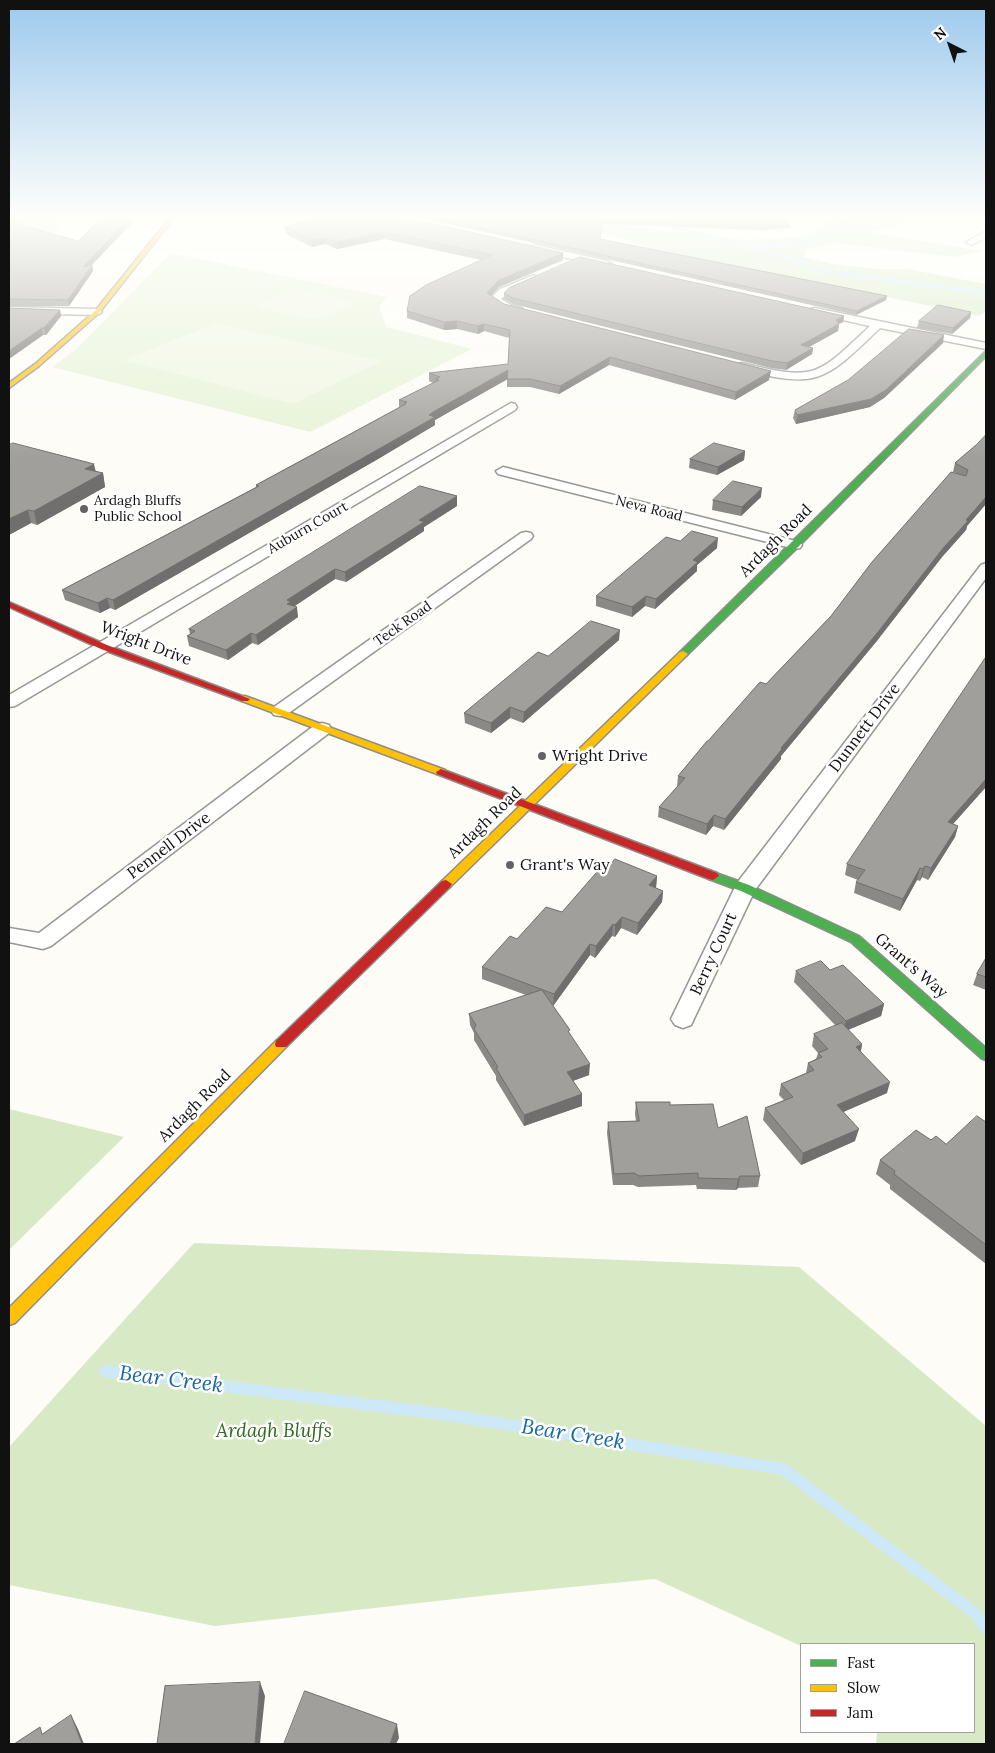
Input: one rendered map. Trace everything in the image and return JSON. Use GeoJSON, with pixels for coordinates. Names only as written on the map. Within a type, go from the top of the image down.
{"type":"FeatureCollection","features":[{"type":"Feature","properties":{"kind":"street"},"geometry":{"type":"LineString","coordinates":[[9,386],[37,365],[97,312],[110,296]]}},
{"type":"Feature","properties":{"kind":"street"},"geometry":{"type":"LineString","coordinates":[[499,296],[494,300],[508,308],[526,312]]}},
{"type":"Feature","properties":{"kind":"street"},"geometry":{"type":"LineString","coordinates":[[800,308],[986,346]]}},
{"type":"Feature","properties":{"kind":"street"},"geometry":{"type":"LineString","coordinates":[[9,310],[97,312]]}},
{"type":"Feature","properties":{"kind":"street"},"geometry":{"type":"LineString","coordinates":[[733,364],[771,374],[805,378],[828,369],[877,325]]}},
{"type":"Feature","properties":{"kind":"street","name":"Ardagh Road"},"geometry":{"type":"LineString","coordinates":[[9,1318],[252,1072],[795,545],[986,353]]}},
{"type":"Feature","properties":{"kind":"street","name":"Auburn Court"},"geometry":{"type":"LineString","coordinates":[[9,702],[511,407]]}},
{"type":"Feature","properties":{"kind":"street","name":"Neva Road"},"geometry":{"type":"LineString","coordinates":[[503,471],[795,545]]}},
{"type":"Feature","properties":{"kind":"street","name":"Teck Road"},"geometry":{"type":"LineString","coordinates":[[280,711],[526,536]]}},
{"type":"Feature","properties":{"kind":"street","name":"Dunnett Drive"},"geometry":{"type":"LineString","coordinates":[[745,888],[986,568]]}},
{"type":"Feature","properties":{"kind":"street","name":"Wright Drive"},"geometry":{"type":"LineString","coordinates":[[9,604],[104,647],[280,711],[322,729],[527,805]]}},
{"type":"Feature","properties":{"kind":"street","name":"Pennell Drive"},"geometry":{"type":"LineString","coordinates":[[9,935],[43,941],[322,729]]}},
{"type":"Feature","properties":{"kind":"street","name":"Grant's Way"},"geometry":{"type":"LineString","coordinates":[[527,805],[571,820],[745,888],[855,938],[986,1055]]}},
{"type":"Feature","properties":{"kind":"street","name":"Berry Court"},"geometry":{"type":"LineString","coordinates":[[683,1019],[745,888]]}},
{"type":"Feature","properties":{"kind":"green space"},"geometry":{"type":"Polygon","coordinates":[[[129,296],[381,296],[387,297],[379,306],[386,327],[472,349],[310,432],[52,367],[74,351],[129,296]]]}},
{"type":"Feature","properties":{"kind":"green space"},"geometry":{"type":"Polygon","coordinates":[[[279,296],[326,296],[353,302],[352,305],[320,319],[310,319],[258,307],[258,304],[279,296]]]}},
{"type":"Feature","properties":{"kind":"green space"},"geometry":{"type":"Polygon","coordinates":[[[880,296],[986,296],[986,311],[979,316],[880,296]]]}},
{"type":"Feature","properties":{"kind":"green space"},"geometry":{"type":"Polygon","coordinates":[[[217,323],[381,361],[293,404],[124,360],[217,323]]]}},
{"type":"Feature","properties":{"kind":"green space"},"geometry":{"type":"Polygon","coordinates":[[[9,1109],[124,1137],[9,1250],[9,1109]]]}},
{"type":"Feature","properties":{"kind":"green space","name":"Ardagh Bluffs"},"geometry":{"type":"Polygon","coordinates":[[[194,1243],[799,1267],[986,1426],[986,1744],[876,1744],[877,1733],[975,1733],[975,1643],[800,1643],[800,1646],[655,1579],[499,1594],[215,1626],[9,1585],[9,1447],[194,1243]]]}},
{"type":"Feature","properties":{"kind":"building"},"geometry":{"type":"Polygon","coordinates":[[[9,296],[71,296],[68,300],[9,299],[9,296]]]}},
{"type":"Feature","properties":{"kind":"building"},"geometry":{"type":"Polygon","coordinates":[[[410,296],[491,296],[504,304],[771,371],[736,392],[610,357],[560,386],[530,379],[507,379],[508,370],[429,415],[435,417],[113,600],[107,598],[98,603],[62,590],[259,486],[256,485],[406,404],[404,403],[407,402],[399,400],[439,380],[435,379],[440,377],[429,373],[508,364],[510,330],[484,324],[478,326],[457,321],[444,322],[407,311],[410,296]]]}},
{"type":"Feature","properties":{"kind":"building"},"geometry":{"type":"Polygon","coordinates":[[[509,296],[754,296],[844,316],[836,320],[839,324],[801,345],[813,348],[787,363],[772,361],[509,296]]]}},
{"type":"Feature","properties":{"kind":"building"},"geometry":{"type":"Polygon","coordinates":[[[788,296],[887,296],[857,311],[788,296]]]}},
{"type":"Feature","properties":{"kind":"building"},"geometry":{"type":"Polygon","coordinates":[[[938,305],[971,312],[953,328],[919,321],[938,305]]]}},
{"type":"Feature","properties":{"kind":"building"},"geometry":{"type":"Polygon","coordinates":[[[9,308],[60,310],[44,328],[9,351],[9,308]]]}},
{"type":"Feature","properties":{"kind":"building"},"geometry":{"type":"Polygon","coordinates":[[[909,329],[944,335],[886,390],[871,399],[797,415],[795,410],[848,380],[909,329]]]}},
{"type":"Feature","properties":{"kind":"building"},"geometry":{"type":"Polygon","coordinates":[[[986,435],[986,497],[725,819],[714,815],[707,824],[659,807],[685,778],[678,776],[707,741],[760,682],[766,684],[831,616],[872,562],[951,472],[966,476],[968,470],[955,463],[986,435]]]}},
{"type":"Feature","properties":{"kind":"building"},"geometry":{"type":"Polygon","coordinates":[[[13,443],[94,464],[85,469],[103,473],[34,511],[28,510],[9,519],[9,445],[13,443]]]}},
{"type":"Feature","properties":{"kind":"building"},"geometry":{"type":"Polygon","coordinates":[[[714,443],[745,451],[718,467],[690,459],[714,443]]]}},
{"type":"Feature","properties":{"kind":"building"},"geometry":{"type":"Polygon","coordinates":[[[733,481],[762,488],[742,507],[713,500],[733,481]]]}},
{"type":"Feature","properties":{"kind":"building"},"geometry":{"type":"Polygon","coordinates":[[[420,486],[457,496],[419,520],[424,522],[345,572],[335,569],[287,600],[291,602],[287,604],[297,607],[256,635],[251,633],[226,650],[187,636],[195,631],[189,629],[420,486]]]}},
{"type":"Feature","properties":{"kind":"building"},"geometry":{"type":"Polygon","coordinates":[[[692,531],[718,538],[693,560],[698,562],[656,599],[646,596],[632,607],[596,596],[666,537],[680,541],[692,531]]]}},
{"type":"Feature","properties":{"kind":"building"},"geometry":{"type":"Polygon","coordinates":[[[591,621],[620,630],[524,712],[510,707],[491,723],[464,713],[538,652],[548,656],[591,621]]]}},
{"type":"Feature","properties":{"kind":"building"},"geometry":{"type":"Polygon","coordinates":[[[986,657],[986,779],[948,822],[958,826],[931,868],[925,866],[923,869],[920,868],[903,899],[856,882],[865,870],[847,864],[986,657]]]}},
{"type":"Feature","properties":{"kind":"building"},"geometry":{"type":"Polygon","coordinates":[[[615,859],[657,876],[649,885],[663,891],[638,923],[622,917],[615,925],[613,924],[596,946],[590,944],[554,994],[482,967],[510,936],[517,939],[546,907],[562,912],[603,865],[610,865],[615,859]]]}},
{"type":"Feature","properties":{"kind":"building"},"geometry":{"type":"Polygon","coordinates":[[[986,958],[986,977],[977,974],[986,958]]]}},
{"type":"Feature","properties":{"kind":"building"},"geometry":{"type":"Polygon","coordinates":[[[821,961],[830,970],[843,965],[884,1004],[846,1021],[796,971],[821,961]]]}},
{"type":"Feature","properties":{"kind":"building"},"geometry":{"type":"Polygon","coordinates":[[[542,990],[570,1030],[568,1031],[590,1064],[567,1072],[582,1094],[524,1115],[496,1068],[498,1067],[474,1029],[476,1025],[469,1014],[542,990]]]}},
{"type":"Feature","properties":{"kind":"building"},"geometry":{"type":"Polygon","coordinates":[[[842,1023],[862,1044],[856,1047],[890,1082],[837,1105],[859,1129],[803,1153],[765,1108],[793,1097],[781,1084],[814,1070],[808,1063],[822,1057],[818,1053],[828,1049],[814,1034],[842,1023]]]}},
{"type":"Feature","properties":{"kind":"building"},"geometry":{"type":"Polygon","coordinates":[[[636,1102],[670,1102],[670,1105],[713,1104],[718,1128],[747,1116],[760,1176],[740,1176],[738,1179],[698,1178],[698,1173],[639,1176],[634,1173],[614,1174],[608,1122],[639,1121],[636,1102]]]}},
{"type":"Feature","properties":{"kind":"building"},"geometry":{"type":"Polygon","coordinates":[[[977,1116],[986,1122],[986,1245],[894,1174],[895,1171],[880,1160],[916,1130],[931,1140],[936,1136],[946,1144],[977,1116]]]}},
{"type":"Feature","properties":{"kind":"building"},"geometry":{"type":"Polygon","coordinates":[[[260,1682],[255,1744],[157,1744],[165,1686],[260,1682]]]}},
{"type":"Feature","properties":{"kind":"building"},"geometry":{"type":"Polygon","coordinates":[[[305,1691],[397,1724],[390,1744],[284,1744],[305,1691]]]}},
{"type":"Feature","properties":{"kind":"building"},"geometry":{"type":"Polygon","coordinates":[[[71,1715],[82,1744],[14,1744],[40,1727],[42,1734],[71,1715]]]}},
{"type":"Feature","properties":{"kind":"waterway","name":"Bear Creek"},"geometry":{"type":"LineString","coordinates":[[105,1371],[449,1415],[783,1469],[976,1614],[986,1628]]}},
{"type":"Feature","properties":{"kind":"traffic: fast"},"geometry":{"type":"LineString","coordinates":[[683,654],[795,545],[986,353]]}},
{"type":"Feature","properties":{"kind":"traffic: fast"},"geometry":{"type":"LineString","coordinates":[[713,876],[745,888],[855,939],[986,1055]]}},
{"type":"Feature","properties":{"kind":"traffic: slow"},"geometry":{"type":"LineString","coordinates":[[9,386],[37,365],[97,312],[110,296]]}},
{"type":"Feature","properties":{"kind":"traffic: slow"},"geometry":{"type":"LineString","coordinates":[[446,884],[683,654]]}},
{"type":"Feature","properties":{"kind":"traffic: slow"},"geometry":{"type":"LineString","coordinates":[[245,699],[441,772]]}},
{"type":"Feature","properties":{"kind":"traffic: slow"},"geometry":{"type":"LineString","coordinates":[[9,1318],[281,1044]]}},
{"type":"Feature","properties":{"kind":"traffic: jam"},"geometry":{"type":"LineString","coordinates":[[9,604],[104,647],[245,699]]}},
{"type":"Feature","properties":{"kind":"traffic: jam"},"geometry":{"type":"LineString","coordinates":[[441,772],[713,876]]}},
{"type":"Feature","properties":{"kind":"traffic: jam"},"geometry":{"type":"LineString","coordinates":[[281,1044],[446,884]]}},
{"type":"Feature","properties":{"kind":"place","name":"Ardagh Bluffs Public School"},"geometry":{"type":"Point","coordinates":[84,509]}},
{"type":"Feature","properties":{"kind":"place","name":"Wright Drive"},"geometry":{"type":"Point","coordinates":[542,756]}},
{"type":"Feature","properties":{"kind":"place","name":"Grant's Way"},"geometry":{"type":"Point","coordinates":[510,865]}}]}
